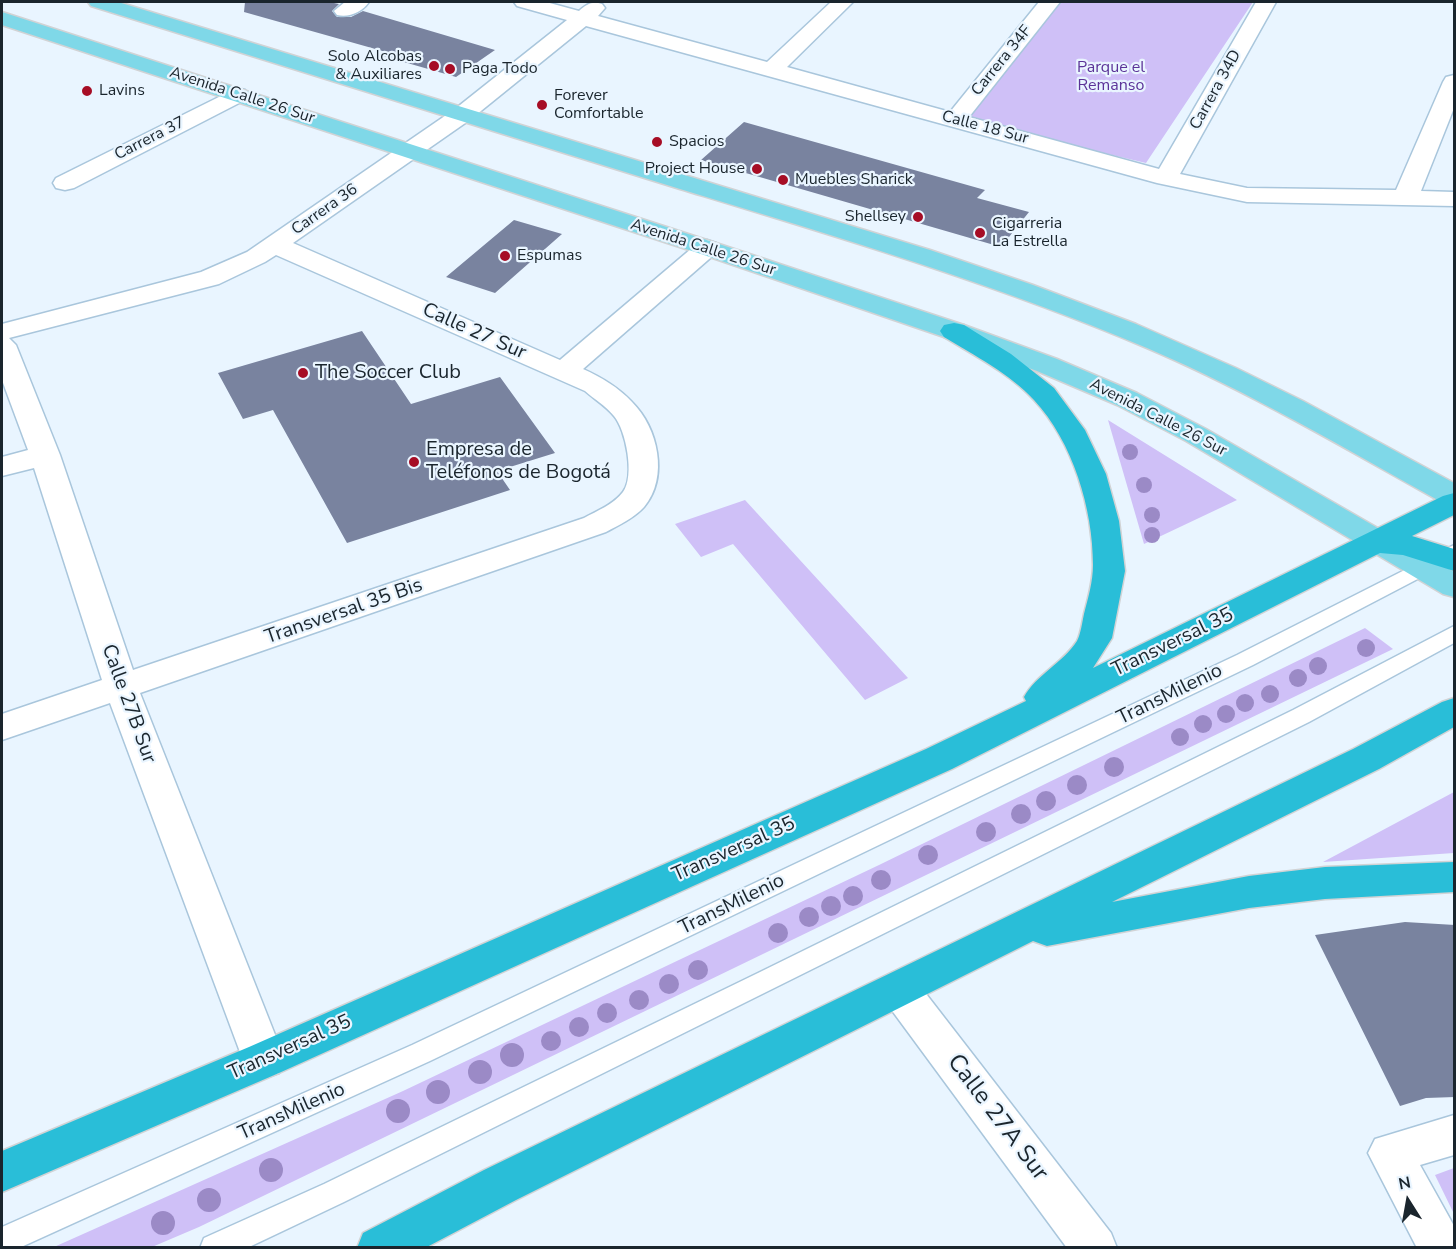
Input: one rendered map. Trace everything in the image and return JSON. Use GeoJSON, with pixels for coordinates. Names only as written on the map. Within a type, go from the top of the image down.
{"type":"FeatureCollection","features":[{"type":"Feature","properties":{"kind":"highway"},"geometry":{"type":"LineString","coordinates":[[954,331],[1007,365],[1046,395],[1082,454],[1104,516],[1109,566],[1106,591],[1094,641],[1064,678],[1007,725]]}},
{"type":"Feature","properties":{"kind":"highway","name":"Transversal 35"},"geometry":{"type":"LineString","coordinates":[[2,1172],[264,1060],[928,764],[1455,503]]}},
{"type":"Feature","properties":{"kind":"highway"},"geometry":{"type":"LineString","coordinates":[[379,1248],[500,1185],[1366,759],[1455,711]]}},
{"type":"Feature","properties":{"kind":"highway"},"geometry":{"type":"LineString","coordinates":[[1004,938],[1249,892],[1325,883],[1455,877]]}},
{"type":"Feature","properties":{"kind":"main road"},"geometry":{"type":"LineString","coordinates":[[98,2],[921,255],[1075,308],[1195,358],[1242,381],[1455,496]]}},
{"type":"Feature","properties":{"kind":"main road","name":"Avenida Calle 26 Sur"},"geometry":{"type":"LineString","coordinates":[[2,18],[954,331],[1047,365],[1127,399],[1196,435],[1378,542],[1447,564]]}},
{"type":"Feature","properties":{"kind":"street","name":"Calle 18 Sur"},"geometry":{"type":"LineString","coordinates":[[524,2],[1166,178],[1247,195],[1455,199]]}},
{"type":"Feature","properties":{"kind":"street","name":"Carrera 36"},"geometry":{"type":"LineString","coordinates":[[2,332],[210,278],[275,245],[463,114],[604,2]]}},
{"type":"Feature","properties":{"kind":"street"},"geometry":{"type":"LineString","coordinates":[[772,69],[843,2]]}},
{"type":"Feature","properties":{"kind":"street","name":"Carrera 34F"},"geometry":{"type":"LineString","coordinates":[[955,120],[1050,2]]}},
{"type":"Feature","properties":{"kind":"street","name":"Carrera 34D"},"geometry":{"type":"LineString","coordinates":[[1166,178],[1266,2]]}},
{"type":"Feature","properties":{"kind":"street"},"geometry":{"type":"LineString","coordinates":[[1406,199],[1455,82]]}},
{"type":"Feature","properties":{"kind":"street","name":"Carrera 37"},"geometry":{"type":"LineString","coordinates":[[65,183],[237,95]]}},
{"type":"Feature","properties":{"kind":"street","name":"Calle 27 Sur"},"geometry":{"type":"LineString","coordinates":[[275,245],[595,385],[626,411],[644,452]]}},
{"type":"Feature","properties":{"kind":"street"},"geometry":{"type":"LineString","coordinates":[[564,371],[707,249]]}},
{"type":"Feature","properties":{"kind":"street","name":"Calle 27B Sur"},"geometry":{"type":"LineString","coordinates":[[2,345],[45,454],[121,688],[264,1060]]}},
{"type":"Feature","properties":{"kind":"street","name":"Transversal 35 Bis"},"geometry":{"type":"LineString","coordinates":[[2,728],[595,525],[622,510],[642,487],[644,452]]}},
{"type":"Feature","properties":{"kind":"street"},"geometry":{"type":"LineString","coordinates":[[2,467],[45,454]]}},
{"type":"Feature","properties":{"kind":"street","name":"Calle 27A Sur"},"geometry":{"type":"LineString","coordinates":[[899,989],[1095,1248]]}},
{"type":"Feature","properties":{"kind":"street"},"geometry":{"type":"LineString","coordinates":[[1442,1248],[1390,1153],[1455,1135]]}},
{"type":"Feature","properties":{"kind":"lane","name":"TransMilenio"},"geometry":{"type":"LineString","coordinates":[[2,1241],[432,1048],[1447,564]]}},
{"type":"Feature","properties":{"kind":"lane"},"geometry":{"type":"LineString","coordinates":[[214,1248],[334,1193],[778,976],[1301,716],[1455,634]]}},
{"type":"Feature","properties":{"kind":"green space","name":"Parque el Remanso"},"geometry":{"type":"Polygon","coordinates":[[[1057,2],[1253,2],[1146,163],[959,119],[1057,2]]]}},
{"type":"Feature","properties":{"kind":"green space"},"geometry":{"type":"Polygon","coordinates":[[[1108,420],[1237,500],[1144,544],[1108,420]]]}},
{"type":"Feature","properties":{"kind":"green space"},"geometry":{"type":"Polygon","coordinates":[[[745,500],[908,678],[865,700],[733,544],[701,557],[675,524],[745,500]]]}},
{"type":"Feature","properties":{"kind":"green space"},"geometry":{"type":"Polygon","coordinates":[[[1365,628],[1393,649],[199,1227],[152,1247],[54,1247],[403,1091],[879,865],[1365,628]]]}},
{"type":"Feature","properties":{"kind":"green space"},"geometry":{"type":"Polygon","coordinates":[[[1454,792],[1454,853],[1323,862],[1454,792]]]}},
{"type":"Feature","properties":{"kind":"green space"},"geometry":{"type":"Polygon","coordinates":[[[1454,1168],[1454,1214],[1435,1175],[1454,1168]]]}},
{"type":"Feature","properties":{"kind":"building"},"geometry":{"type":"Polygon","coordinates":[[[245,2],[329,2],[339,4],[332,11],[337,17],[351,17],[363,11],[495,50],[456,77],[383,56],[386,52],[244,12],[245,2]]]}},
{"type":"Feature","properties":{"kind":"building"},"geometry":{"type":"Polygon","coordinates":[[[744,122],[985,190],[977,198],[1029,212],[1001,247],[701,160],[744,122]]]}},
{"type":"Feature","properties":{"kind":"building","name":"Espumas"},"geometry":{"type":"Polygon","coordinates":[[[514,220],[562,234],[495,293],[446,277],[514,220]]]}},
{"type":"Feature","properties":{"kind":"building","name":"Empresa de Teléfonos de Bogotá"},"geometry":{"type":"Polygon","coordinates":[[[362,331],[411,404],[500,377],[555,453],[497,471],[510,490],[347,543],[273,410],[243,419],[218,373],[362,331]]]}},
{"type":"Feature","properties":{"kind":"building"},"geometry":{"type":"Polygon","coordinates":[[[1405,922],[1455,925],[1455,1097],[1426,1098],[1400,1106],[1315,935],[1405,922]]]}},
{"type":"Feature","properties":{"kind":"place","name":"Solo Alcobas & Auxiliares"},"geometry":{"type":"Point","coordinates":[434,66]}},
{"type":"Feature","properties":{"kind":"place","name":"Paga Todo"},"geometry":{"type":"Point","coordinates":[450,69]}},
{"type":"Feature","properties":{"kind":"place","name":"Lavins"},"geometry":{"type":"Point","coordinates":[87,91]}},
{"type":"Feature","properties":{"kind":"place","name":"Forever Comfortable"},"geometry":{"type":"Point","coordinates":[542,105]}},
{"type":"Feature","properties":{"kind":"place","name":"Spacios"},"geometry":{"type":"Point","coordinates":[657,142]}},
{"type":"Feature","properties":{"kind":"place","name":"Project House"},"geometry":{"type":"Point","coordinates":[757,169]}},
{"type":"Feature","properties":{"kind":"place","name":"Muebles Sharick"},"geometry":{"type":"Point","coordinates":[783,180]}},
{"type":"Feature","properties":{"kind":"place","name":"Shellsey"},"geometry":{"type":"Point","coordinates":[918,217]}},
{"type":"Feature","properties":{"kind":"place","name":"Cigarreria La Estrella"},"geometry":{"type":"Point","coordinates":[980,233]}},
{"type":"Feature","properties":{"kind":"place","name":"Espumas"},"geometry":{"type":"Point","coordinates":[505,256]}},
{"type":"Feature","properties":{"kind":"place","name":"The Soccer Club"},"geometry":{"type":"Point","coordinates":[303,373]}},
{"type":"Feature","properties":{"kind":"place","name":"Empresa de Teléfonos de Bogotá"},"geometry":{"type":"Point","coordinates":[414,462]}}]}
